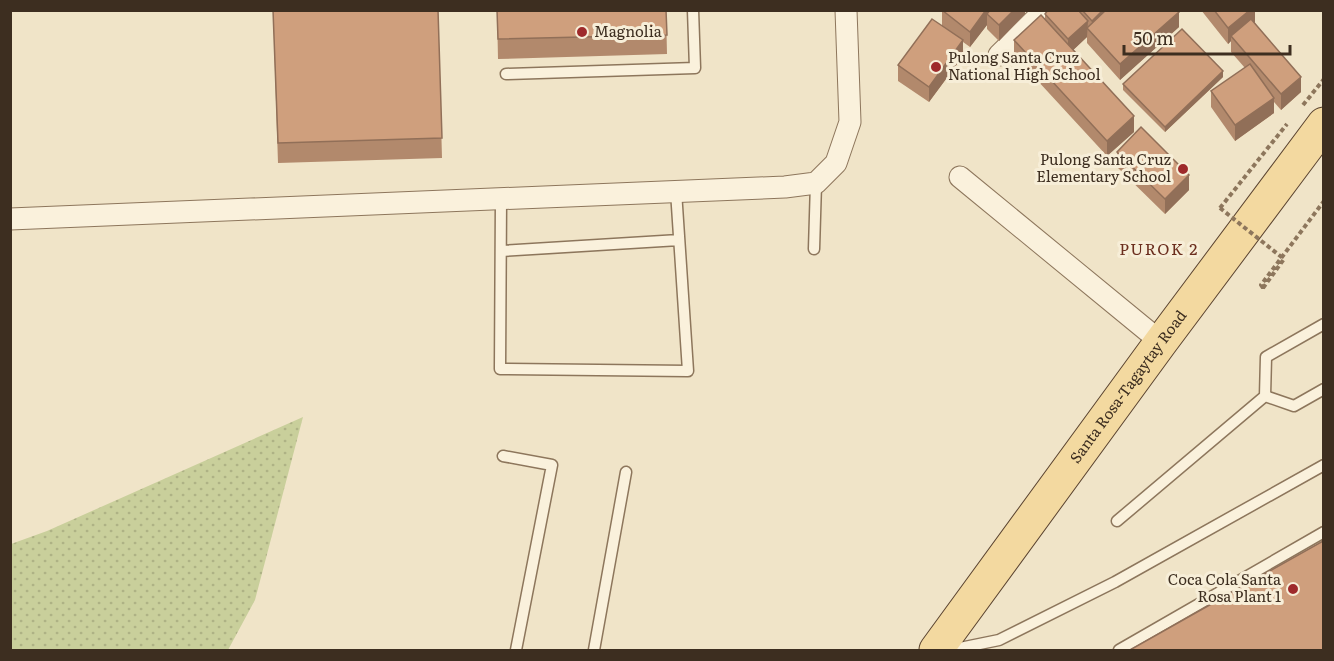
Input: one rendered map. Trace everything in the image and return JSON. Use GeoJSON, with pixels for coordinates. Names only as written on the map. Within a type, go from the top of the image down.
{"type":"FeatureCollection","features":[{"type":"Feature","properties":{"kind":"main road","name":"Santa Rosa-Tagaytay Road"},"geometry":{"type":"LineString","coordinates":[[936,651],[1161,342],[1306,115]]}},
{"type":"Feature","properties":{"kind":"street"},"geometry":{"type":"LineString","coordinates":[[10,219],[785,187],[816,183],[836,163],[850,122],[846,10]]}},
{"type":"Feature","properties":{"kind":"street"},"geometry":{"type":"LineString","coordinates":[[999,55],[1045,10]]}},
{"type":"Feature","properties":{"kind":"street"},"geometry":{"type":"LineString","coordinates":[[960,177],[1161,342]]}},
{"type":"Feature","properties":{"kind":"lane"},"geometry":{"type":"LineString","coordinates":[[506,74],[695,68],[693,10]]}},
{"type":"Feature","properties":{"kind":"lane"},"geometry":{"type":"LineString","coordinates":[[814,249],[816,183]]}},
{"type":"Feature","properties":{"kind":"lane"},"geometry":{"type":"LineString","coordinates":[[501,199],[500,369],[688,371],[676,191]]}},
{"type":"Feature","properties":{"kind":"lane"},"geometry":{"type":"LineString","coordinates":[[501,251],[680,240]]}},
{"type":"Feature","properties":{"kind":"lane"},"geometry":{"type":"LineString","coordinates":[[1117,521],[1264,396],[1266,357],[1323,324]]}},
{"type":"Feature","properties":{"kind":"lane"},"geometry":{"type":"LineString","coordinates":[[1264,396],[1294,406],[1323,389]]}},
{"type":"Feature","properties":{"kind":"lane"},"geometry":{"type":"LineString","coordinates":[[503,456],[552,465],[516,651]]}},
{"type":"Feature","properties":{"kind":"lane"},"geometry":{"type":"LineString","coordinates":[[951,651],[999,640],[1115,582],[1323,465]]}},
{"type":"Feature","properties":{"kind":"lane"},"geometry":{"type":"LineString","coordinates":[[594,651],[626,472]]}},
{"type":"Feature","properties":{"kind":"lane"},"geometry":{"type":"LineString","coordinates":[[1119,651],[1323,532]]}},
{"type":"Feature","properties":{"kind":"path"},"geometry":{"type":"LineString","coordinates":[[1323,79],[1306,115],[1220,208],[1284,259],[1263,288],[1261,285],[1323,201]]}},
{"type":"Feature","properties":{"kind":"green space"},"geometry":{"type":"Polygon","coordinates":[[[303,417],[255,600],[228,650],[11,650],[11,544],[47,531],[303,417]]]}},
{"type":"Feature","properties":{"kind":"building"},"geometry":{"type":"Polygon","coordinates":[[[273,10],[438,10],[442,138],[278,143],[273,10]]]}},
{"type":"Feature","properties":{"kind":"building"},"geometry":{"type":"Polygon","coordinates":[[[497,10],[666,10],[667,35],[498,39],[497,10]]]}},
{"type":"Feature","properties":{"kind":"building"},"geometry":{"type":"Polygon","coordinates":[[[942,10],[986,10],[970,32],[942,10]]]}},
{"type":"Feature","properties":{"kind":"building"},"geometry":{"type":"Polygon","coordinates":[[[990,10],[1014,10],[999,25],[987,14],[990,10]]]}},
{"type":"Feature","properties":{"kind":"building"},"geometry":{"type":"Polygon","coordinates":[[[1048,10],[1078,10],[1088,21],[1068,39],[1045,14],[1048,10]]]}},
{"type":"Feature","properties":{"kind":"building"},"geometry":{"type":"Polygon","coordinates":[[[1082,10],[1103,10],[1092,21],[1082,10]]]}},
{"type":"Feature","properties":{"kind":"building"},"geometry":{"type":"Polygon","coordinates":[[[1106,10],[1178,10],[1179,12],[1120,64],[1087,28],[1106,10]]]}},
{"type":"Feature","properties":{"kind":"building"},"geometry":{"type":"Polygon","coordinates":[[[1214,10],[1250,10],[1228,28],[1214,10]]]}},
{"type":"Feature","properties":{"kind":"building"},"geometry":{"type":"Polygon","coordinates":[[[1041,15],[1134,116],[1107,141],[1014,40],[1041,15]]]}},
{"type":"Feature","properties":{"kind":"building"},"geometry":{"type":"Polygon","coordinates":[[[932,19],[963,40],[929,87],[898,65],[932,19]]]}},
{"type":"Feature","properties":{"kind":"building"},"geometry":{"type":"Polygon","coordinates":[[[1251,19],[1301,77],[1281,94],[1231,36],[1251,19]]]}},
{"type":"Feature","properties":{"kind":"building"},"geometry":{"type":"Polygon","coordinates":[[[1182,29],[1223,71],[1165,127],[1123,84],[1182,29]]]}},
{"type":"Feature","properties":{"kind":"building"},"geometry":{"type":"Polygon","coordinates":[[[1250,64],[1274,98],[1235,125],[1211,91],[1250,64]]]}},
{"type":"Feature","properties":{"kind":"building"},"geometry":{"type":"Polygon","coordinates":[[[1141,127],[1189,175],[1165,199],[1117,152],[1141,127]]]}},
{"type":"Feature","properties":{"kind":"building","name":"Coca Cola Santa Rosa Plant 1"},"geometry":{"type":"Polygon","coordinates":[[[1323,541],[1323,651],[1128,651],[1323,541]]]}},
{"type":"Feature","properties":{"kind":"place","name":"Magnolia"},"geometry":{"type":"Point","coordinates":[582,32]}},
{"type":"Feature","properties":{"kind":"place","name":"Pulong Santa Cruz National High School"},"geometry":{"type":"Point","coordinates":[936,67]}},
{"type":"Feature","properties":{"kind":"place","name":"Pulong Santa Cruz Elementary School"},"geometry":{"type":"Point","coordinates":[1183,169]}},
{"type":"Feature","properties":{"kind":"place","name":"Coca Cola Santa Rosa Plant 1"},"geometry":{"type":"Point","coordinates":[1293,589]}},
{"type":"Feature","properties":{"kind":"district","name":"PUROK 2"},"geometry":{"type":"Point","coordinates":[1159,249]}}]}
